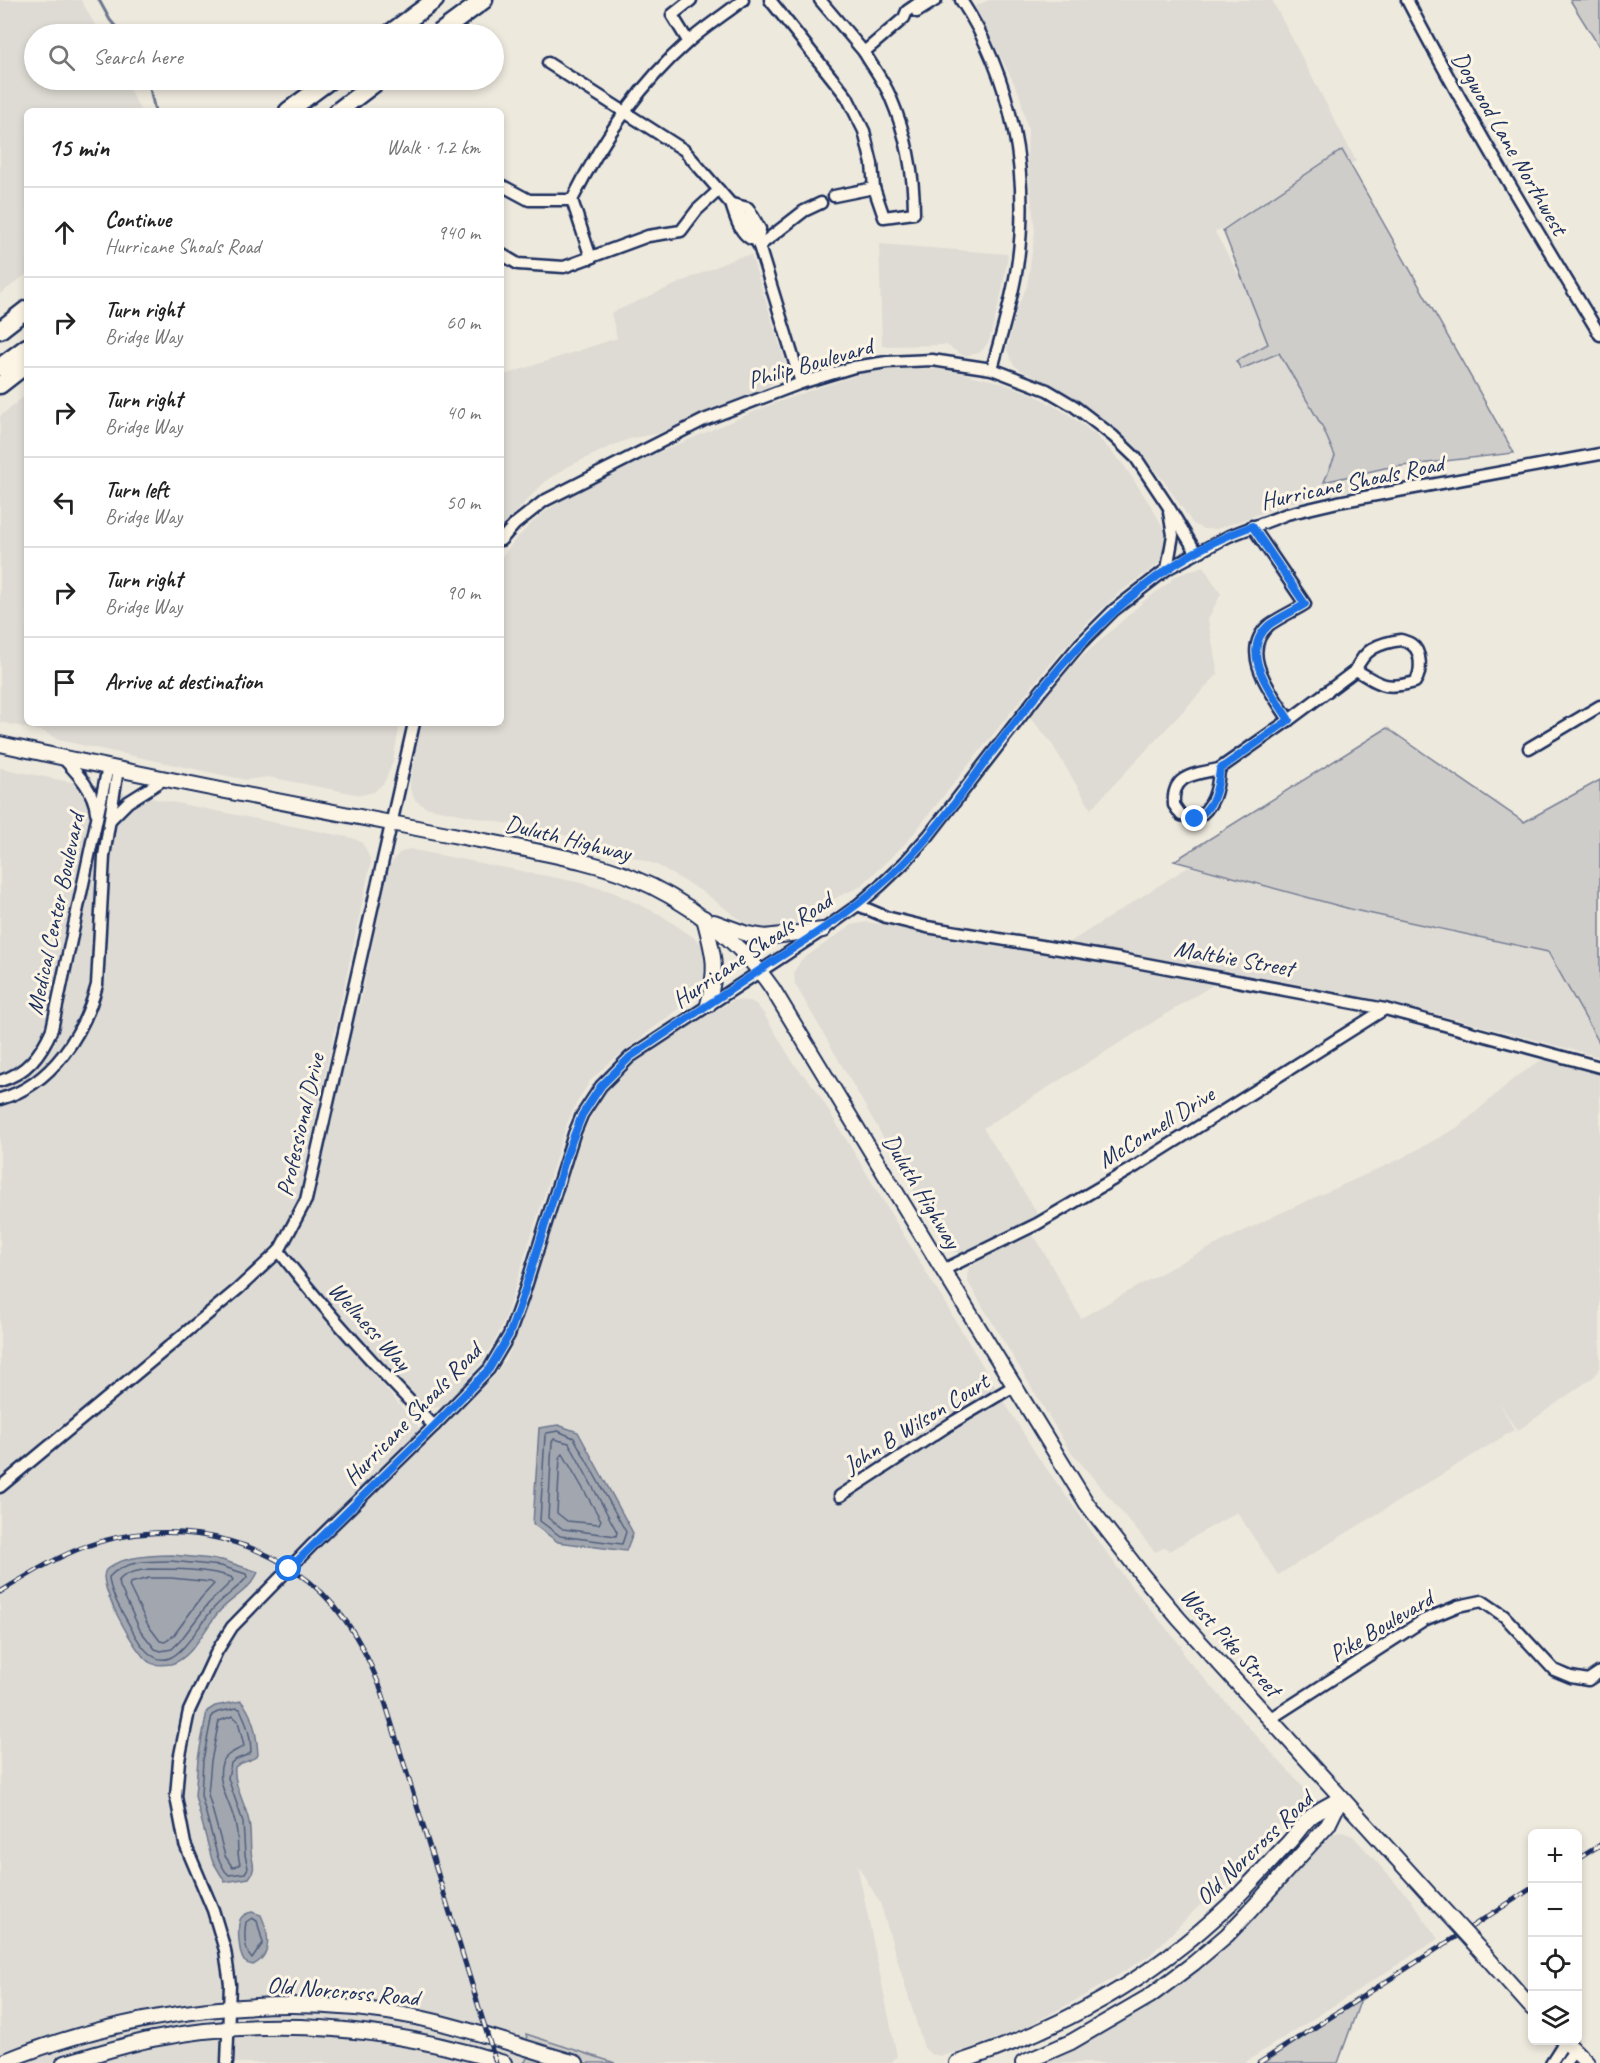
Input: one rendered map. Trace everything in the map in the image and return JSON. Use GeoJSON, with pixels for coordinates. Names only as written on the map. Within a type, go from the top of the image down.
{"type":"FeatureCollection","features":[{"type":"Feature","properties":{"kind":"highway"},"geometry":{"type":"LineString","coordinates":[[403,24],[435,0]]}},
{"type":"Feature","properties":{"kind":"highway"},"geometry":{"type":"LineString","coordinates":[[452,24],[484,0]]}},
{"type":"Feature","properties":{"kind":"highway"},"geometry":{"type":"LineString","coordinates":[[292,108],[316,90]]}},
{"type":"Feature","properties":{"kind":"highway"},"geometry":{"type":"LineString","coordinates":[[342,108],[366,90]]}},
{"type":"Feature","properties":{"kind":"highway"},"geometry":{"type":"LineString","coordinates":[[0,323],[24,310]]}},
{"type":"Feature","properties":{"kind":"highway"},"geometry":{"type":"LineString","coordinates":[[0,330],[24,310]]}},
{"type":"Feature","properties":{"kind":"highway"},"geometry":{"type":"LineString","coordinates":[[0,367],[24,349]]}},
{"type":"Feature","properties":{"kind":"highway"},"geometry":{"type":"LineString","coordinates":[[0,386],[24,366]]}},
{"type":"Feature","properties":{"kind":"main road","name":"Duluth Highway"},"geometry":{"type":"LineString","coordinates":[[0,744],[552,854],[609,869],[654,887],[704,918],[724,934],[760,970],[810,1048],[943,1270]]}},
{"type":"Feature","properties":{"kind":"main road"},"geometry":{"type":"LineString","coordinates":[[704,918],[747,934],[765,937],[823,930]]}},
{"type":"Feature","properties":{"kind":"main road"},"geometry":{"type":"LineString","coordinates":[[704,918],[715,957],[714,984],[708,1005]]}},
{"type":"Feature","properties":{"kind":"main road","name":"West Pike Street"},"geometry":{"type":"LineString","coordinates":[[943,1270],[1087,1504],[1109,1533],[1179,1619],[1528,2002]]}},
{"type":"Feature","properties":{"kind":"main road","name":"Old Norcross Road"},"geometry":{"type":"LineString","coordinates":[[957,2063],[1003,2048],[1057,2025],[1111,1996],[1151,1970],[1230,1904],[1313,1815],[1341,1798]]}},
{"type":"Feature","properties":{"kind":"main road","name":"Old Norcross Road"},"geometry":{"type":"LineString","coordinates":[[1023,2063],[1071,2042],[1150,1996],[1194,1963],[1234,1928],[1328,1825],[1341,1798]]}},
{"type":"Feature","properties":{"kind":"main road","name":"Old Norcross Road"},"geometry":{"type":"LineString","coordinates":[[0,2063],[56,2044],[131,2023],[183,2013],[230,2008],[311,2006],[370,2010],[413,2017],[487,2036],[576,2063]]}},
{"type":"Feature","properties":{"kind":"main road","name":"Old Norcross Road"},"geometry":{"type":"LineString","coordinates":[[64,2063],[153,2039],[229,2029],[289,2026],[401,2037],[455,2048],[504,2063]]}},
{"type":"Feature","properties":{"kind":"main road"},"geometry":{"type":"LineString","coordinates":[[1569,2045],[1587,2063]]}},
{"type":"Feature","properties":{"kind":"street"},"geometry":{"type":"LineString","coordinates":[[688,41],[672,15],[691,0]]}},
{"type":"Feature","properties":{"kind":"street"},"geometry":{"type":"LineString","coordinates":[[591,258],[572,200],[586,173],[645,85],[688,41],[743,0]]}},
{"type":"Feature","properties":{"kind":"street"},"geometry":{"type":"LineString","coordinates":[[770,0],[847,97],[864,131],[872,164],[874,188],[884,218],[914,213],[914,193],[906,141],[889,94],[864,52],[820,0]]}},
{"type":"Feature","properties":{"kind":"street"},"geometry":{"type":"LineString","coordinates":[[864,52],[923,0]]}},
{"type":"Feature","properties":{"kind":"street"},"geometry":{"type":"LineString","coordinates":[[904,18],[910,18],[936,0]]}},
{"type":"Feature","properties":{"kind":"street"},"geometry":{"type":"LineString","coordinates":[[961,0],[979,28],[998,71],[1016,140],[1021,184],[1022,219],[1017,267],[992,369]]}},
{"type":"Feature","properties":{"kind":"street","name":"Dogwood Lane Northwest"},"geometry":{"type":"LineString","coordinates":[[1407,0],[1455,92],[1600,335]]}},
{"type":"Feature","properties":{"kind":"street"},"geometry":{"type":"LineString","coordinates":[[548,63],[684,150],[731,204],[736,222],[760,230],[758,244],[801,383]]}},
{"type":"Feature","properties":{"kind":"street"},"geometry":{"type":"LineString","coordinates":[[504,187],[529,200],[572,200]]}},
{"type":"Feature","properties":{"kind":"street"},"geometry":{"type":"LineString","coordinates":[[834,196],[874,188]]}},
{"type":"Feature","properties":{"kind":"street"},"geometry":{"type":"LineString","coordinates":[[504,256],[519,264],[564,267],[648,236],[681,231],[697,210],[719,190]]}},
{"type":"Feature","properties":{"kind":"street"},"geometry":{"type":"LineString","coordinates":[[758,244],[804,211],[821,203]]}},
{"type":"Feature","properties":{"kind":"street"},"geometry":{"type":"LineString","coordinates":[[731,204],[748,208],[747,238],[758,244]]}},
{"type":"Feature","properties":{"kind":"street","name":"Philip Boulevard"},"geometry":{"type":"LineString","coordinates":[[504,537],[515,524],[544,501],[704,420],[801,383],[854,367],[886,362],[932,360],[992,369],[1047,390],[1074,406],[1136,458],[1196,552]]}},
{"type":"Feature","properties":{"kind":"street","name":"Hurricane Shoals Road"},"geometry":{"type":"LineString","coordinates":[[227,2063],[230,1980],[224,1944],[213,1910],[185,1844],[179,1819],[177,1778],[189,1711],[217,1651],[232,1627],[485,1375],[509,1335],[568,1151],[582,1115],[614,1071],[630,1057],[858,905],[904,863],[929,835],[1080,644],[1114,610],[1167,569],[1196,552],[1252,526],[1287,514],[1338,502],[1600,454]]}},
{"type":"Feature","properties":{"kind":"street"},"geometry":{"type":"LineString","coordinates":[[1167,569],[1173,535],[1168,506]]}},
{"type":"Feature","properties":{"kind":"street"},"geometry":{"type":"LineString","coordinates":[[1252,526],[1305,604],[1269,625],[1257,648],[1258,668],[1289,720]]}},
{"type":"Feature","properties":{"kind":"street"},"geometry":{"type":"LineString","coordinates":[[1220,769],[1218,787],[1204,814],[1195,819],[1181,815],[1174,805],[1175,788],[1184,778],[1220,769],[1356,670],[1360,659],[1368,650],[1401,640],[1412,645],[1417,650],[1420,676],[1415,682],[1390,687],[1356,670]]}},
{"type":"Feature","properties":{"kind":"street"},"geometry":{"type":"LineString","coordinates":[[1529,748],[1600,706]]}},
{"type":"Feature","properties":{"kind":"street"},"geometry":{"type":"LineString","coordinates":[[392,823],[413,726]]}},
{"type":"Feature","properties":{"kind":"street"},"geometry":{"type":"LineString","coordinates":[[62,757],[89,789],[96,804],[97,819]]}},
{"type":"Feature","properties":{"kind":"street","name":"Medical Center Boulevard"},"geometry":{"type":"LineString","coordinates":[[1,1082],[14,1076],[35,1060],[47,1042],[52,1029],[97,819],[113,768]]}},
{"type":"Feature","properties":{"kind":"street","name":"Medical Center Boulevard"},"geometry":{"type":"LineString","coordinates":[[0,1099],[28,1087],[54,1065],[70,1045],[92,1005],[97,985],[101,894],[113,768]]}},
{"type":"Feature","properties":{"kind":"street","name":"Medical Center Boulevard"},"geometry":{"type":"LineString","coordinates":[[109,820],[128,802],[166,778]]}},
{"type":"Feature","properties":{"kind":"street","name":"Professional Drive"},"geometry":{"type":"LineString","coordinates":[[0,1487],[238,1289],[279,1251],[306,1200],[392,823]]}},
{"type":"Feature","properties":{"kind":"street","name":"Maltbie Street"},"geometry":{"type":"LineString","coordinates":[[858,905],[886,917],[927,927],[1120,959],[1385,1009],[1600,1067]]}},
{"type":"Feature","properties":{"kind":"street","name":"McConnell Drive"},"geometry":{"type":"LineString","coordinates":[[943,1270],[1037,1224],[1123,1174],[1385,1009]]}},
{"type":"Feature","properties":{"kind":"street","name":"Wellness Way"},"geometry":{"type":"LineString","coordinates":[[279,1251],[312,1293],[376,1366],[434,1426]]}},
{"type":"Feature","properties":{"kind":"street","name":"John B Wilson Court"},"geometry":{"type":"LineString","coordinates":[[840,1496],[955,1420],[1014,1386]]}},
{"type":"Feature","properties":{"kind":"street","name":"Pike Boulevard"},"geometry":{"type":"LineString","coordinates":[[1270,1719],[1424,1620],[1458,1606],[1482,1601],[1504,1616],[1554,1670],[1571,1677],[1588,1680],[1600,1672]]}},
{"type":"Feature","properties":{"kind":"street"},"geometry":{"type":"LineString","coordinates":[[1551,2063],[1567,2045]]}},
{"type":"Feature","properties":{"kind":"street"},"geometry":{"type":"LineString","coordinates":[[1565,2063],[1568,2045]]}},
{"type":"Feature","properties":{"kind":"shaded area"},"geometry":{"type":"Polygon","coordinates":[[[0,0],[81,0],[94,24],[24,24],[24,90],[129,90],[139,108],[24,108],[24,276],[0,294],[0,0]]]}},
{"type":"Feature","properties":{"kind":"shaded area"},"geometry":{"type":"Polygon","coordinates":[[[989,0],[1272,0],[1356,161],[1215,232],[1358,489],[1292,502],[1217,529],[1203,529],[1193,524],[1166,484],[1134,445],[1075,398],[1020,370],[1013,364],[1007,350],[1016,311],[1027,286],[1035,232],[1027,157],[1028,130],[1019,93],[975,6],[989,0]]]}},
{"type":"Feature","properties":{"kind":"shaded area"},"geometry":{"type":"Polygon","coordinates":[[[1570,0],[1600,0],[1600,48],[1570,0]]]}},
{"type":"Feature","properties":{"kind":"shaded area"},"geometry":{"type":"Polygon","coordinates":[[[1342,150],[1514,453],[1385,468],[1324,482],[1335,456],[1322,426],[1279,353],[1241,369],[1236,361],[1268,344],[1223,230],[1342,150]]]}},
{"type":"Feature","properties":{"kind":"shaded area"},"geometry":{"type":"Polygon","coordinates":[[[879,244],[1008,254],[1002,292],[989,341],[979,353],[964,356],[946,345],[882,346],[879,244]]]}},
{"type":"Feature","properties":{"kind":"shaded area"},"geometry":{"type":"Polygon","coordinates":[[[751,255],[785,361],[784,372],[766,389],[657,434],[633,438],[616,444],[569,466],[547,480],[504,527],[504,375],[617,338],[611,313],[738,257],[751,255]]]}},
{"type":"Feature","properties":{"kind":"shaded area"},"geometry":{"type":"Polygon","coordinates":[[[907,368],[947,370],[996,381],[1033,394],[1068,414],[1095,434],[1123,464],[1165,531],[1167,545],[1161,562],[1119,593],[1091,619],[1049,665],[905,844],[860,887],[839,896],[797,924],[782,928],[761,929],[743,922],[706,894],[657,865],[573,837],[425,807],[415,800],[410,789],[410,782],[420,726],[504,726],[504,554],[539,516],[587,483],[765,407],[867,372],[907,368]]]}},
{"type":"Feature","properties":{"kind":"shaded area"},"geometry":{"type":"Polygon","coordinates":[[[24,396],[24,726],[399,726],[393,762],[384,783],[374,792],[361,795],[268,777],[246,780],[58,740],[45,732],[0,722],[0,416],[24,396]]]}},
{"type":"Feature","properties":{"kind":"shaded area"},"geometry":{"type":"Polygon","coordinates":[[[1203,566],[1221,594],[1208,619],[1218,674],[1091,809],[1050,741],[1030,717],[1072,666],[1144,601],[1170,582],[1173,577],[1203,566]]]}},
{"type":"Feature","properties":{"kind":"shaded area"},"geometry":{"type":"Polygon","coordinates":[[[1387,728],[1524,822],[1600,780],[1600,1044],[1548,952],[1354,910],[1174,861],[1387,728]]]}},
{"type":"Feature","properties":{"kind":"shaded area"},"geometry":{"type":"Polygon","coordinates":[[[0,768],[352,838],[361,842],[371,862],[298,1202],[288,1225],[265,1255],[133,1369],[42,1441],[48,1452],[278,1261],[430,1441],[496,1374],[510,1352],[584,1131],[599,1101],[612,1083],[628,1068],[671,1037],[734,1000],[750,1001],[756,1004],[764,1014],[794,1064],[815,1088],[1036,1454],[1128,1582],[1181,1646],[1184,1656],[1303,1787],[1304,1805],[1276,1827],[1247,1857],[1237,1877],[1212,1900],[1200,1905],[1149,1956],[1089,1993],[1026,2027],[969,2049],[941,2056],[931,2054],[924,2048],[880,1903],[857,1864],[897,2056],[891,2063],[615,2063],[527,2034],[532,2063],[0,2063],[0,768]]]}},
{"type":"Feature","properties":{"kind":"shaded area"},"geometry":{"type":"Polygon","coordinates":[[[409,849],[577,882],[613,892],[661,915],[696,939],[704,947],[709,961],[706,984],[696,995],[609,1063],[590,1081],[566,1126],[505,1319],[497,1337],[482,1362],[455,1394],[440,1407],[431,1408],[421,1405],[387,1371],[292,1260],[290,1252],[307,1213],[315,1183],[350,1023],[360,1004],[389,866],[399,853],[409,849]]]}},
{"type":"Feature","properties":{"kind":"shaded area"},"geometry":{"type":"Polygon","coordinates":[[[1188,867],[1600,949],[1600,1057],[1451,1018],[1293,983],[1067,944],[1188,867]]]}},
{"type":"Feature","properties":{"kind":"shaded area"},"geometry":{"type":"Polygon","coordinates":[[[867,922],[1216,983],[983,1128],[1040,1217],[965,1253],[959,1253],[948,1250],[795,984],[794,972],[801,960],[852,925],[867,922]]]}},
{"type":"Feature","properties":{"kind":"shaded area"},"geometry":{"type":"Polygon","coordinates":[[[1546,1057],[1600,1072],[1600,1366],[1595,1376],[1517,1431],[1499,1402],[1514,1430],[1278,1575],[1237,1512],[1169,1551],[1166,1547],[1155,1552],[1068,1448],[968,1282],[969,1267],[1030,1233],[1037,1240],[1081,1318],[1181,1262],[1276,1215],[1402,1158],[1460,1126],[1512,1080],[1546,1057]]]}},
{"type":"Feature","properties":{"kind":"shaded area"},"geometry":{"type":"Polygon","coordinates":[[[1342,1832],[1353,1836],[1411,1900],[1438,1939],[1244,2063],[1040,2063],[1062,2053],[1222,1948],[1328,1837],[1342,1832]]]}},
{"type":"Feature","properties":{"kind":"shaded area"},"geometry":{"type":"Polygon","coordinates":[[[1361,1999],[1338,2063],[1264,2063],[1361,1999]]]}},
{"type":"Feature","properties":{"kind":"shaded area"},"geometry":{"type":"Polygon","coordinates":[[[526,2034],[615,2063],[524,2063],[530,2054],[526,2034]]]}},
{"type":"Feature","properties":{"kind":"water"},"geometry":{"type":"Polygon","coordinates":[[[558,1425],[578,1432],[633,1533],[626,1551],[558,1542],[533,1524],[539,1428],[558,1425]]]}},
{"type":"Feature","properties":{"kind":"water"},"geometry":{"type":"Polygon","coordinates":[[[172,1555],[222,1560],[258,1572],[250,1584],[217,1614],[185,1656],[171,1664],[157,1665],[149,1662],[143,1656],[127,1633],[111,1602],[104,1577],[106,1570],[112,1565],[128,1559],[172,1555]]]}},
{"type":"Feature","properties":{"kind":"water"},"geometry":{"type":"Polygon","coordinates":[[[241,1701],[252,1719],[258,1748],[258,1755],[235,1767],[236,1781],[249,1822],[253,1868],[249,1878],[225,1882],[212,1860],[195,1796],[198,1759],[207,1711],[215,1706],[241,1701]]]}},
{"type":"Feature","properties":{"kind":"water"},"geometry":{"type":"Polygon","coordinates":[[[252,1912],[261,1915],[268,1943],[264,1955],[253,1965],[246,1963],[242,1958],[239,1935],[241,1918],[252,1912]]]}},
{"type":"Feature","properties":{"kind":"waterway"},"geometry":{"type":"LineString","coordinates":[[99,0],[113,24]]}},
{"type":"Feature","properties":{"kind":"waterway"},"geometry":{"type":"LineString","coordinates":[[150,90],[154,108]]}},
{"type":"Feature","properties":{"kind":"railway"},"geometry":{"type":"LineString","coordinates":[[0,1592],[73,1551],[119,1537],[155,1533],[192,1534],[227,1540],[261,1552],[293,1570],[321,1592],[356,1637],[381,1689],[496,2063]]}},
{"type":"Feature","properties":{"kind":"railway"},"geometry":{"type":"LineString","coordinates":[[1582,1856],[1600,1845]]}},
{"type":"Feature","properties":{"kind":"railway"},"geometry":{"type":"LineString","coordinates":[[1259,2063],[1528,1891]]}},
{"type":"Feature","properties":{"kind":"route"},"geometry":{"type":"LineString","coordinates":[[289,1569],[489,1369],[509,1335],[574,1134],[590,1101],[614,1071],[630,1057],[858,905],[904,863],[929,835],[1040,692],[1096,627],[1167,569],[1213,543],[1252,526],[1305,604],[1269,625],[1257,648],[1256,655],[1258,668],[1289,720],[1220,769],[1218,787],[1212,801],[1204,814],[1195,819]]}}]}
